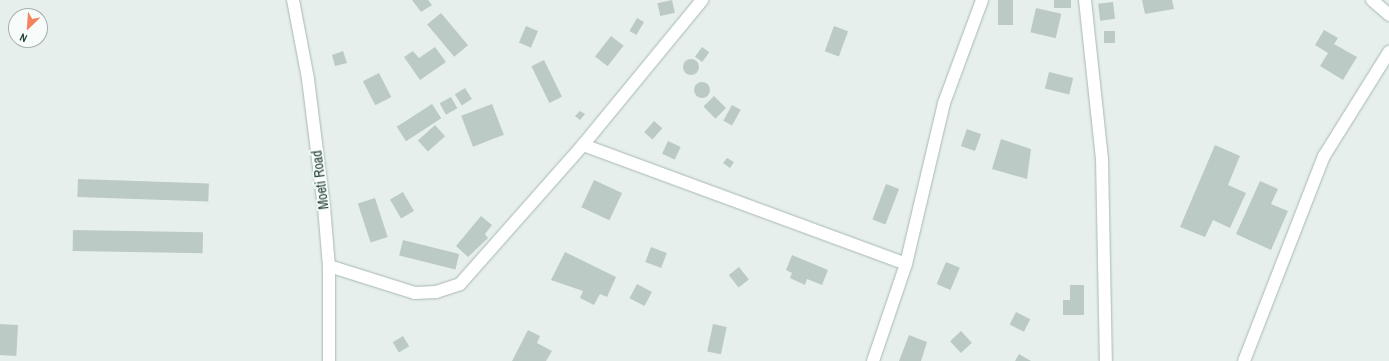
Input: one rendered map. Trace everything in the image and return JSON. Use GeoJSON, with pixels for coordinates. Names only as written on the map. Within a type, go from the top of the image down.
{"type":"FeatureCollection","features":[{"type":"Feature","properties":{"kind":"street","name":"Moeti Road"},"geometry":{"type":"LineString","coordinates":[[293,0],[308,79],[328,266],[329,361]]}},
{"type":"Feature","properties":{"kind":"street"},"geometry":{"type":"LineString","coordinates":[[328,266],[415,293],[436,292],[460,284],[583,145],[702,0]]}},
{"type":"Feature","properties":{"kind":"street"},"geometry":{"type":"LineString","coordinates":[[873,361],[906,264],[944,103],[982,0]]}},
{"type":"Feature","properties":{"kind":"street"},"geometry":{"type":"LineString","coordinates":[[1085,0],[1102,159],[1106,361]]}},
{"type":"Feature","properties":{"kind":"street"},"geometry":{"type":"LineString","coordinates":[[1372,0],[1389,15]]}},
{"type":"Feature","properties":{"kind":"street"},"geometry":{"type":"LineString","coordinates":[[1244,361],[1324,156],[1389,52]]}},
{"type":"Feature","properties":{"kind":"street"},"geometry":{"type":"LineString","coordinates":[[583,145],[906,264]]}},
{"type":"Feature","properties":{"kind":"building"},"geometry":{"type":"Polygon","coordinates":[[[412,0],[428,0],[432,5],[421,12],[412,0]]]}},
{"type":"Feature","properties":{"kind":"building"},"geometry":{"type":"Polygon","coordinates":[[[672,0],[675,13],[660,16],[657,3],[672,0]]]}},
{"type":"Feature","properties":{"kind":"building"},"geometry":{"type":"Polygon","coordinates":[[[998,0],[1013,0],[1013,25],[998,25],[998,0]]]}},
{"type":"Feature","properties":{"kind":"building"},"geometry":{"type":"Polygon","coordinates":[[[1054,0],[1071,0],[1071,8],[1054,8],[1054,0]]]}},
{"type":"Feature","properties":{"kind":"building"},"geometry":{"type":"Polygon","coordinates":[[[1142,0],[1172,0],[1174,9],[1145,14],[1142,0]]]}},
{"type":"Feature","properties":{"kind":"building"},"geometry":{"type":"Polygon","coordinates":[[[1113,2],[1115,19],[1100,21],[1098,4],[1113,2]]]}},
{"type":"Feature","properties":{"kind":"building"},"geometry":{"type":"Polygon","coordinates":[[[1036,8],[1061,14],[1056,38],[1030,32],[1036,8]]]}},
{"type":"Feature","properties":{"kind":"building"},"geometry":{"type":"Polygon","coordinates":[[[441,13],[468,45],[454,57],[427,25],[441,13]]]}},
{"type":"Feature","properties":{"kind":"building"},"geometry":{"type":"Polygon","coordinates":[[[637,18],[644,22],[636,35],[630,31],[637,18]]]}},
{"type":"Feature","properties":{"kind":"building"},"geometry":{"type":"Polygon","coordinates":[[[526,26],[538,31],[531,48],[519,43],[526,26]]]}},
{"type":"Feature","properties":{"kind":"building"},"geometry":{"type":"Polygon","coordinates":[[[834,26],[848,31],[839,57],[825,51],[834,26]]]}},
{"type":"Feature","properties":{"kind":"building"},"geometry":{"type":"Polygon","coordinates":[[[1324,30],[1338,38],[1334,44],[1357,57],[1343,80],[1320,66],[1328,53],[1315,45],[1324,30]]]}},
{"type":"Feature","properties":{"kind":"building"},"geometry":{"type":"Polygon","coordinates":[[[1104,31],[1115,31],[1115,43],[1104,43],[1104,31]]]}},
{"type":"Feature","properties":{"kind":"building"},"geometry":{"type":"Polygon","coordinates":[[[611,36],[624,46],[608,66],[595,56],[611,36]]]}},
{"type":"Feature","properties":{"kind":"building"},"geometry":{"type":"Polygon","coordinates":[[[435,47],[446,62],[420,80],[404,57],[413,51],[419,58],[435,47]]]}},
{"type":"Feature","properties":{"kind":"building"},"geometry":{"type":"Polygon","coordinates":[[[702,47],[709,52],[702,62],[695,57],[702,47]]]}},
{"type":"Feature","properties":{"kind":"building"},"geometry":{"type":"Polygon","coordinates":[[[343,51],[347,63],[335,66],[332,55],[343,51]]]}},
{"type":"Feature","properties":{"kind":"building"},"geometry":{"type":"Polygon","coordinates":[[[688,59],[694,59],[699,64],[697,73],[694,75],[688,75],[683,70],[683,64],[688,59]]]}},
{"type":"Feature","properties":{"kind":"building"},"geometry":{"type":"Polygon","coordinates":[[[544,60],[562,97],[549,103],[531,66],[544,60]]]}},
{"type":"Feature","properties":{"kind":"building"},"geometry":{"type":"Polygon","coordinates":[[[1049,72],[1073,78],[1069,95],[1045,88],[1049,72]]]}},
{"type":"Feature","properties":{"kind":"building"},"geometry":{"type":"Polygon","coordinates":[[[379,73],[391,97],[375,105],[363,81],[379,73]]]}},
{"type":"Feature","properties":{"kind":"building"},"geometry":{"type":"Polygon","coordinates":[[[699,82],[705,82],[710,87],[708,96],[705,98],[699,98],[694,93],[694,87],[699,82]]]}},
{"type":"Feature","properties":{"kind":"building"},"geometry":{"type":"Polygon","coordinates":[[[465,88],[472,99],[462,105],[455,94],[465,88]]]}},
{"type":"Feature","properties":{"kind":"building"},"geometry":{"type":"Polygon","coordinates":[[[714,96],[726,108],[715,119],[703,107],[714,96]]]}},
{"type":"Feature","properties":{"kind":"building"},"geometry":{"type":"Polygon","coordinates":[[[451,97],[457,108],[446,115],[440,103],[451,97]]]}},
{"type":"Feature","properties":{"kind":"building"},"geometry":{"type":"Polygon","coordinates":[[[432,104],[441,118],[406,141],[397,127],[432,104]]]}},
{"type":"Feature","properties":{"kind":"building"},"geometry":{"type":"Polygon","coordinates":[[[492,104],[504,135],[473,147],[461,116],[492,104]]]}},
{"type":"Feature","properties":{"kind":"building"},"geometry":{"type":"Polygon","coordinates":[[[732,105],[741,110],[732,126],[723,121],[732,105]]]}},
{"type":"Feature","properties":{"kind":"building"},"geometry":{"type":"Polygon","coordinates":[[[580,111],[585,114],[580,120],[575,116],[580,111]]]}},
{"type":"Feature","properties":{"kind":"building"},"geometry":{"type":"Polygon","coordinates":[[[654,121],[662,128],[652,140],[644,132],[654,121]]]}},
{"type":"Feature","properties":{"kind":"building"},"geometry":{"type":"Polygon","coordinates":[[[435,125],[445,136],[428,152],[418,140],[435,125]]]}},
{"type":"Feature","properties":{"kind":"building"},"geometry":{"type":"Polygon","coordinates":[[[967,129],[981,134],[975,151],[961,146],[967,129]]]}},
{"type":"Feature","properties":{"kind":"building"},"geometry":{"type":"Polygon","coordinates":[[[1001,139],[1031,149],[1027,179],[992,169],[1001,139]]]}},
{"type":"Feature","properties":{"kind":"building"},"geometry":{"type":"Polygon","coordinates":[[[668,141],[681,147],[675,160],[662,154],[668,141]]]}},
{"type":"Feature","properties":{"kind":"building"},"geometry":{"type":"Polygon","coordinates":[[[1215,145],[1240,156],[1228,185],[1246,193],[1230,228],[1213,220],[1205,237],[1180,227],[1215,145]]]}},
{"type":"Feature","properties":{"kind":"building"},"geometry":{"type":"Polygon","coordinates":[[[727,158],[734,162],[730,168],[723,163],[727,158]]]}},
{"type":"Feature","properties":{"kind":"building"},"geometry":{"type":"Polygon","coordinates":[[[78,179],[209,184],[208,202],[77,197],[78,179]]]}},
{"type":"Feature","properties":{"kind":"building"},"geometry":{"type":"Polygon","coordinates":[[[594,180],[622,193],[609,220],[581,207],[594,180]]]}},
{"type":"Feature","properties":{"kind":"building"},"geometry":{"type":"Polygon","coordinates":[[[1260,181],[1278,189],[1271,204],[1288,211],[1271,250],[1236,234],[1260,181]]]}},
{"type":"Feature","properties":{"kind":"building"},"geometry":{"type":"Polygon","coordinates":[[[886,184],[899,189],[885,224],[872,219],[886,184]]]}},
{"type":"Feature","properties":{"kind":"building"},"geometry":{"type":"Polygon","coordinates":[[[403,192],[414,211],[401,219],[390,199],[403,192]]]}},
{"type":"Feature","properties":{"kind":"building"},"geometry":{"type":"Polygon","coordinates":[[[375,198],[388,237],[371,243],[358,204],[375,198]]]}},
{"type":"Feature","properties":{"kind":"building"},"geometry":{"type":"Polygon","coordinates":[[[481,216],[492,225],[485,234],[488,238],[468,257],[456,246],[481,216]]]}},
{"type":"Feature","properties":{"kind":"building"},"geometry":{"type":"Polygon","coordinates":[[[73,230],[203,232],[203,253],[73,251],[73,230]]]}},
{"type":"Feature","properties":{"kind":"building"},"geometry":{"type":"Polygon","coordinates":[[[403,240],[459,254],[455,270],[399,256],[403,240]]]}},
{"type":"Feature","properties":{"kind":"building"},"geometry":{"type":"Polygon","coordinates":[[[651,247],[667,253],[661,268],[645,262],[651,247]]]}},
{"type":"Feature","properties":{"kind":"building"},"geometry":{"type":"Polygon","coordinates":[[[565,252],[616,277],[607,297],[600,294],[594,305],[580,298],[583,291],[551,280],[565,252]]]}},
{"type":"Feature","properties":{"kind":"building"},"geometry":{"type":"Polygon","coordinates":[[[792,255],[828,270],[822,285],[807,279],[805,285],[790,278],[792,273],[786,270],[792,255]]]}},
{"type":"Feature","properties":{"kind":"building"},"geometry":{"type":"Polygon","coordinates":[[[946,262],[960,268],[950,290],[937,284],[946,262]]]}},
{"type":"Feature","properties":{"kind":"building"},"geometry":{"type":"Polygon","coordinates":[[[739,267],[749,280],[739,288],[729,275],[739,267]]]}},
{"type":"Feature","properties":{"kind":"building"},"geometry":{"type":"Polygon","coordinates":[[[637,284],[652,292],[644,306],[629,298],[637,284]]]}},
{"type":"Feature","properties":{"kind":"building"},"geometry":{"type":"Polygon","coordinates":[[[1070,285],[1084,285],[1084,315],[1063,315],[1063,300],[1070,300],[1070,285]]]}},
{"type":"Feature","properties":{"kind":"building"},"geometry":{"type":"Polygon","coordinates":[[[1016,312],[1030,319],[1024,332],[1010,324],[1016,312]]]}},
{"type":"Feature","properties":{"kind":"building"},"geometry":{"type":"Polygon","coordinates":[[[0,324],[18,325],[16,356],[0,355],[0,324]]]}},
{"type":"Feature","properties":{"kind":"building"},"geometry":{"type":"Polygon","coordinates":[[[713,324],[727,327],[721,354],[707,351],[713,324]]]}},
{"type":"Feature","properties":{"kind":"building"},"geometry":{"type":"Polygon","coordinates":[[[528,330],[540,336],[537,343],[552,351],[546,361],[512,361],[528,330]]]}},
{"type":"Feature","properties":{"kind":"building"},"geometry":{"type":"Polygon","coordinates":[[[961,331],[972,343],[961,353],[950,341],[961,331]]]}},
{"type":"Feature","properties":{"kind":"building"},"geometry":{"type":"Polygon","coordinates":[[[909,335],[927,342],[921,361],[899,361],[909,335]]]}},
{"type":"Feature","properties":{"kind":"building"},"geometry":{"type":"Polygon","coordinates":[[[403,336],[409,346],[399,352],[393,342],[403,336]]]}},
{"type":"Feature","properties":{"kind":"building"},"geometry":{"type":"Polygon","coordinates":[[[1019,354],[1031,361],[1015,361],[1019,354]]]}}]}
